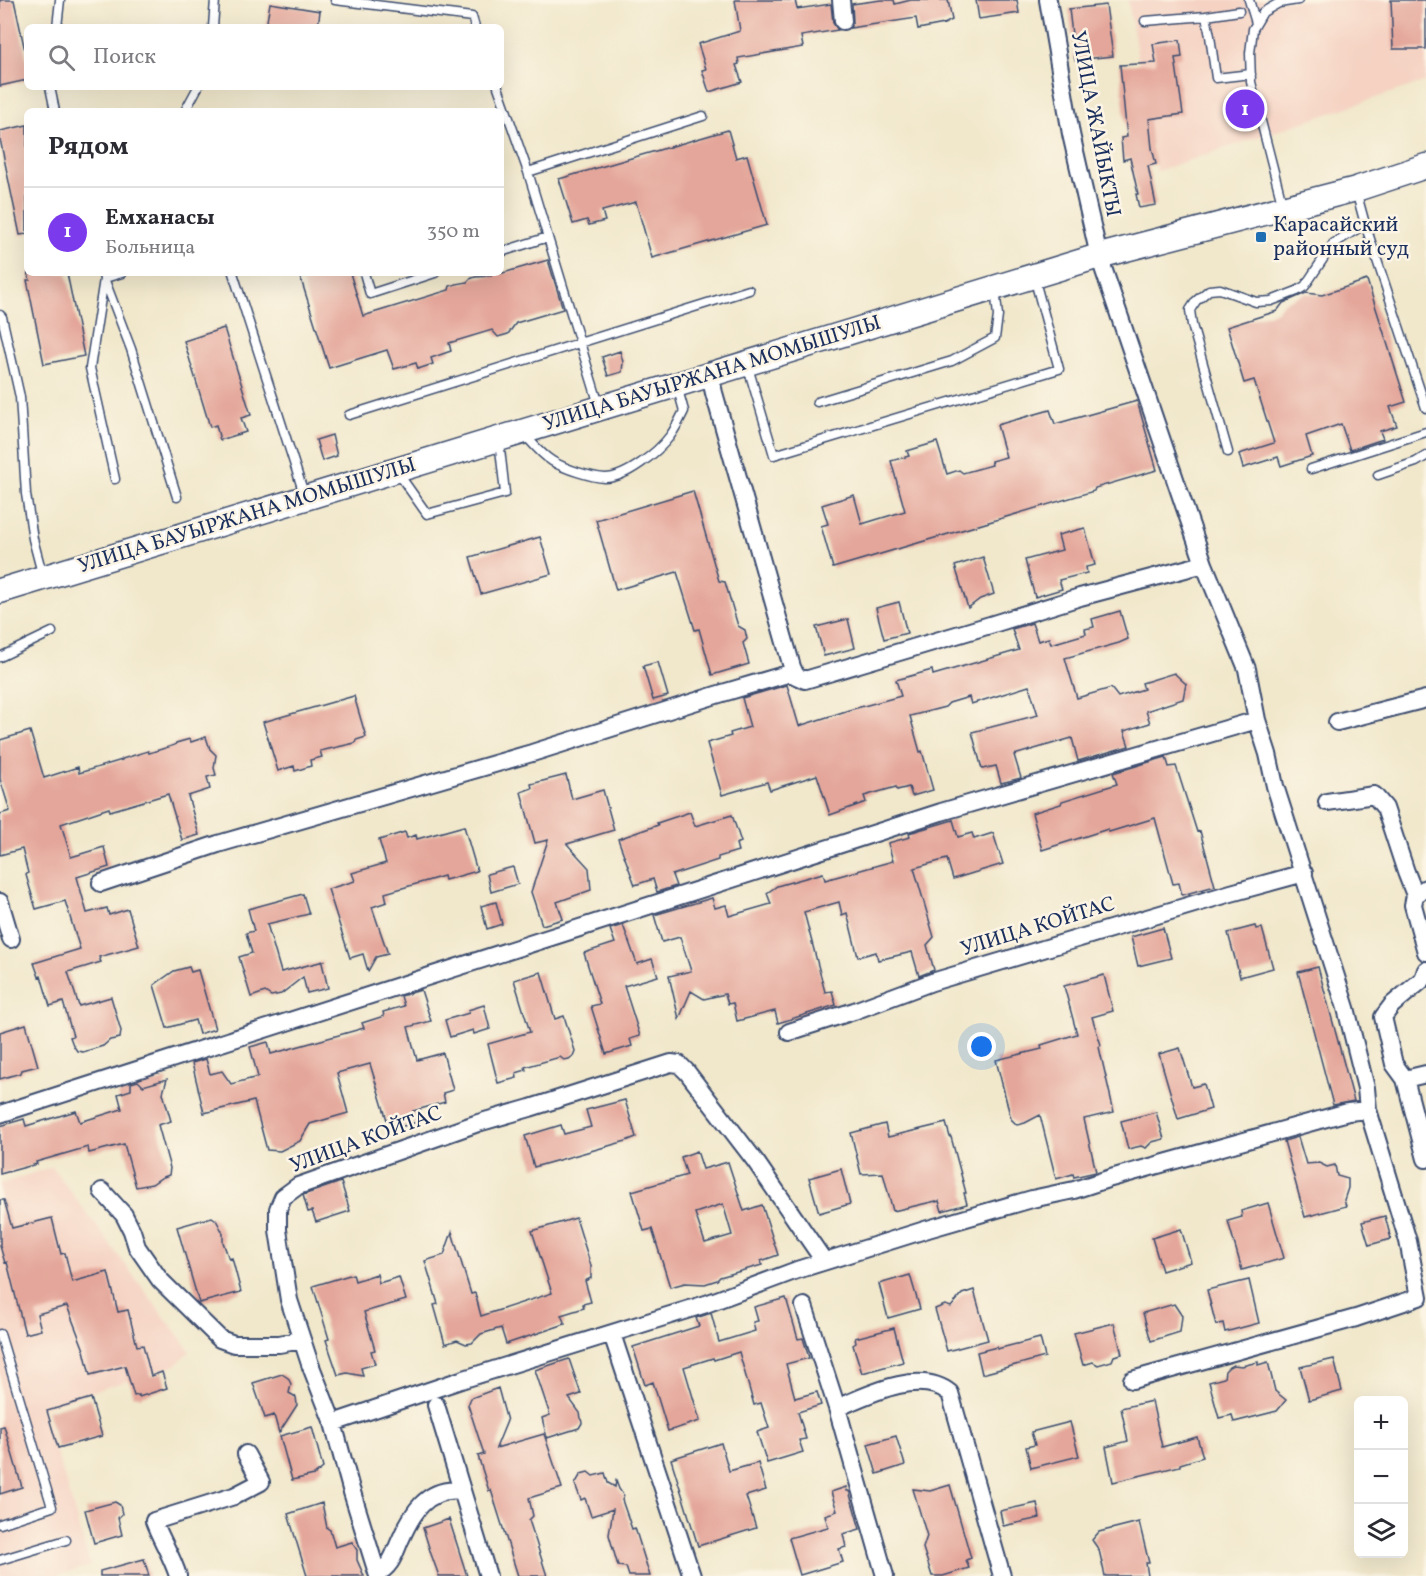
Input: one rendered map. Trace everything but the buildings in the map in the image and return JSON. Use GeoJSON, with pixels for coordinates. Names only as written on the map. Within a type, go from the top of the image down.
{"type":"FeatureCollection","features":[{"type":"Feature","properties":{"kind":"street"},"geometry":{"type":"LineString","coordinates":[[841,0],[843,21]]}},
{"type":"Feature","properties":{"kind":"street","name":"УЛИЦА ЖАЙЫКТЫ"},"geometry":{"type":"LineString","coordinates":[[1048,0],[1071,134],[1099,256],[1204,564],[1246,669],[1275,786],[1346,1008],[1366,1088],[1368,1110],[1408,1241],[1419,1297],[1356,1318],[1131,1380]]}},
{"type":"Feature","properties":{"kind":"street","name":"УЛИЦА БАУЫРЖАНА МОМЫШУЛЫ"},"geometry":{"type":"LineString","coordinates":[[0,591],[1099,256],[1356,189],[1426,166]]}},
{"type":"Feature","properties":{"kind":"street"},"geometry":{"type":"LineString","coordinates":[[710,375],[736,475],[794,672],[796,676],[805,680],[1080,597],[1204,564]]}},
{"type":"Feature","properties":{"kind":"street"},"geometry":{"type":"LineString","coordinates":[[100,883],[218,844],[532,753],[794,672]]}},
{"type":"Feature","properties":{"kind":"street"},"geometry":{"type":"LineString","coordinates":[[1336,722],[1426,699]]}},
{"type":"Feature","properties":{"kind":"street"},"geometry":{"type":"LineString","coordinates":[[0,1114],[930,816],[1257,720]]}},
{"type":"Feature","properties":{"kind":"street"},"geometry":{"type":"LineString","coordinates":[[1327,802],[1374,795],[1385,808],[1406,872],[1421,891],[1413,905],[1426,952]]}},
{"type":"Feature","properties":{"kind":"street","name":"УЛИЦА КОЙТАС"},"geometry":{"type":"LineString","coordinates":[[789,1032],[932,982],[1304,873]]}},
{"type":"Feature","properties":{"kind":"street"},"geometry":{"type":"LineString","coordinates":[[0,902],[11,939]]}},
{"type":"Feature","properties":{"kind":"street"},"geometry":{"type":"LineString","coordinates":[[1426,970],[1423,979],[1392,1005],[1383,1017],[1394,1065],[1405,1079],[1426,1159]]}},
{"type":"Feature","properties":{"kind":"street","name":"УЛИЦА КОЙТАС"},"geometry":{"type":"LineString","coordinates":[[333,1423],[289,1300],[278,1230],[278,1209],[283,1197],[298,1186],[478,1122],[530,1108],[671,1063],[679,1064],[756,1162],[824,1261]]}},
{"type":"Feature","properties":{"kind":"street"},"geometry":{"type":"LineString","coordinates":[[1405,1079],[1426,1074]]}},
{"type":"Feature","properties":{"kind":"street"},"geometry":{"type":"LineString","coordinates":[[462,1491],[452,1489],[441,1491],[426,1499],[414,1512],[385,1570],[378,1573],[333,1423],[461,1380],[706,1304],[824,1261],[1021,1203],[1348,1112],[1368,1110]]}},
{"type":"Feature","properties":{"kind":"street"},"geometry":{"type":"LineString","coordinates":[[102,1191],[124,1215],[137,1247],[160,1280],[220,1339],[234,1344],[279,1344],[302,1340]]}},
{"type":"Feature","properties":{"kind":"street"},"geometry":{"type":"LineString","coordinates":[[804,1306],[837,1407],[885,1576]]}},
{"type":"Feature","properties":{"kind":"street"},"geometry":{"type":"LineString","coordinates":[[612,1334],[692,1576]]}},
{"type":"Feature","properties":{"kind":"street"},"geometry":{"type":"LineString","coordinates":[[837,1407],[895,1385],[913,1383],[938,1385],[950,1393],[1002,1576]]}},
{"type":"Feature","properties":{"kind":"street"},"geometry":{"type":"LineString","coordinates":[[436,1406],[488,1576]]}},
{"type":"Feature","properties":{"kind":"street"},"geometry":{"type":"LineString","coordinates":[[178,1576],[154,1521],[234,1496],[261,1482],[246,1454]]}},
{"type":"Feature","properties":{"kind":"lane"},"geometry":{"type":"LineString","coordinates":[[57,24],[60,0]]}},
{"type":"Feature","properties":{"kind":"lane"},"geometry":{"type":"LineString","coordinates":[[213,24],[216,0]]}},
{"type":"Feature","properties":{"kind":"lane"},"geometry":{"type":"LineString","coordinates":[[335,0],[472,17],[474,24]]}},
{"type":"Feature","properties":{"kind":"lane"},"geometry":{"type":"LineString","coordinates":[[1248,0],[1256,23]]}},
{"type":"Feature","properties":{"kind":"lane"},"geometry":{"type":"LineString","coordinates":[[1267,0],[1253,29],[1250,53],[1251,82],[1283,208]]}},
{"type":"Feature","properties":{"kind":"lane"},"geometry":{"type":"LineString","coordinates":[[1263,12],[1279,3],[1298,0]]}},
{"type":"Feature","properties":{"kind":"lane"},"geometry":{"type":"LineString","coordinates":[[1145,21],[1239,11]]}},
{"type":"Feature","properties":{"kind":"lane"},"geometry":{"type":"LineString","coordinates":[[1206,15],[1216,78],[1251,74]]}},
{"type":"Feature","properties":{"kind":"lane"},"geometry":{"type":"LineString","coordinates":[[51,90],[54,108]]}},
{"type":"Feature","properties":{"kind":"lane"},"geometry":{"type":"LineString","coordinates":[[187,108],[196,90]]}},
{"type":"Feature","properties":{"kind":"lane"},"geometry":{"type":"LineString","coordinates":[[499,90],[528,172],[600,409]]}},
{"type":"Feature","properties":{"kind":"lane"},"geometry":{"type":"LineString","coordinates":[[528,172],[703,116]]}},
{"type":"Feature","properties":{"kind":"lane"},"geometry":{"type":"LineString","coordinates":[[1356,189],[1365,224],[1426,408]]}},
{"type":"Feature","properties":{"kind":"lane"},"geometry":{"type":"LineString","coordinates":[[1228,452],[1192,325],[1190,310],[1196,301],[1209,290],[1220,289],[1256,302],[1271,301],[1297,291],[1305,286],[1333,244],[1365,224]]}},
{"type":"Feature","properties":{"kind":"lane"},"geometry":{"type":"LineString","coordinates":[[504,251],[548,237]]}},
{"type":"Feature","properties":{"kind":"lane"},"geometry":{"type":"LineString","coordinates":[[105,276],[90,368],[116,479]]}},
{"type":"Feature","properties":{"kind":"lane"},"geometry":{"type":"LineString","coordinates":[[105,276],[131,349],[177,497]]}},
{"type":"Feature","properties":{"kind":"lane"},"geometry":{"type":"LineString","coordinates":[[234,276],[305,498]]}},
{"type":"Feature","properties":{"kind":"lane"},"geometry":{"type":"LineString","coordinates":[[365,276],[370,294],[426,276]]}},
{"type":"Feature","properties":{"kind":"lane"},"geometry":{"type":"LineString","coordinates":[[747,363],[774,455],[953,402],[1059,369],[1034,276]]}},
{"type":"Feature","properties":{"kind":"lane"},"geometry":{"type":"LineString","coordinates":[[818,402],[952,361],[995,338],[998,316],[995,288]]}},
{"type":"Feature","properties":{"kind":"lane"},"geometry":{"type":"LineString","coordinates":[[349,415],[749,290]]}},
{"type":"Feature","properties":{"kind":"lane"},"geometry":{"type":"LineString","coordinates":[[0,315],[20,397],[26,494],[33,539],[44,578]]}},
{"type":"Feature","properties":{"kind":"lane"},"geometry":{"type":"LineString","coordinates":[[396,470],[428,514],[505,493],[510,435],[551,461],[579,473],[606,478],[625,473],[646,459],[670,436],[684,411],[676,386]]}},
{"type":"Feature","properties":{"kind":"lane"},"geometry":{"type":"LineString","coordinates":[[1311,469],[1426,432]]}},
{"type":"Feature","properties":{"kind":"lane"},"geometry":{"type":"LineString","coordinates":[[1378,475],[1416,462],[1426,456]]}},
{"type":"Feature","properties":{"kind":"lane"},"geometry":{"type":"LineString","coordinates":[[0,657],[52,632]]}},
{"type":"Feature","properties":{"kind":"lane"},"geometry":{"type":"LineString","coordinates":[[0,1334],[52,1507],[0,1524]]}},
{"type":"Feature","properties":{"kind":"lane"},"geometry":{"type":"LineString","coordinates":[[0,1560],[66,1540]]}},
{"type":"Feature","properties":{"kind":"shaded area"},"geometry":{"type":"Polygon","coordinates":[[[1128,0],[1426,0],[1426,81],[1157,171],[1128,0]]]}},
{"type":"Feature","properties":{"kind":"shaded area"},"geometry":{"type":"Polygon","coordinates":[[[52,1167],[190,1351],[176,1365],[42,1408],[90,1566],[54,1576],[0,1576],[0,1184],[52,1167]]]}},
{"type":"Feature","properties":{"kind":"place","name":"Емханасы"},"geometry":{"type":"Point","coordinates":[1245,109]}},
{"type":"Feature","properties":{"kind":"place","name":"Карасайский районный суд"},"geometry":{"type":"Point","coordinates":[1261,237]}}]}
